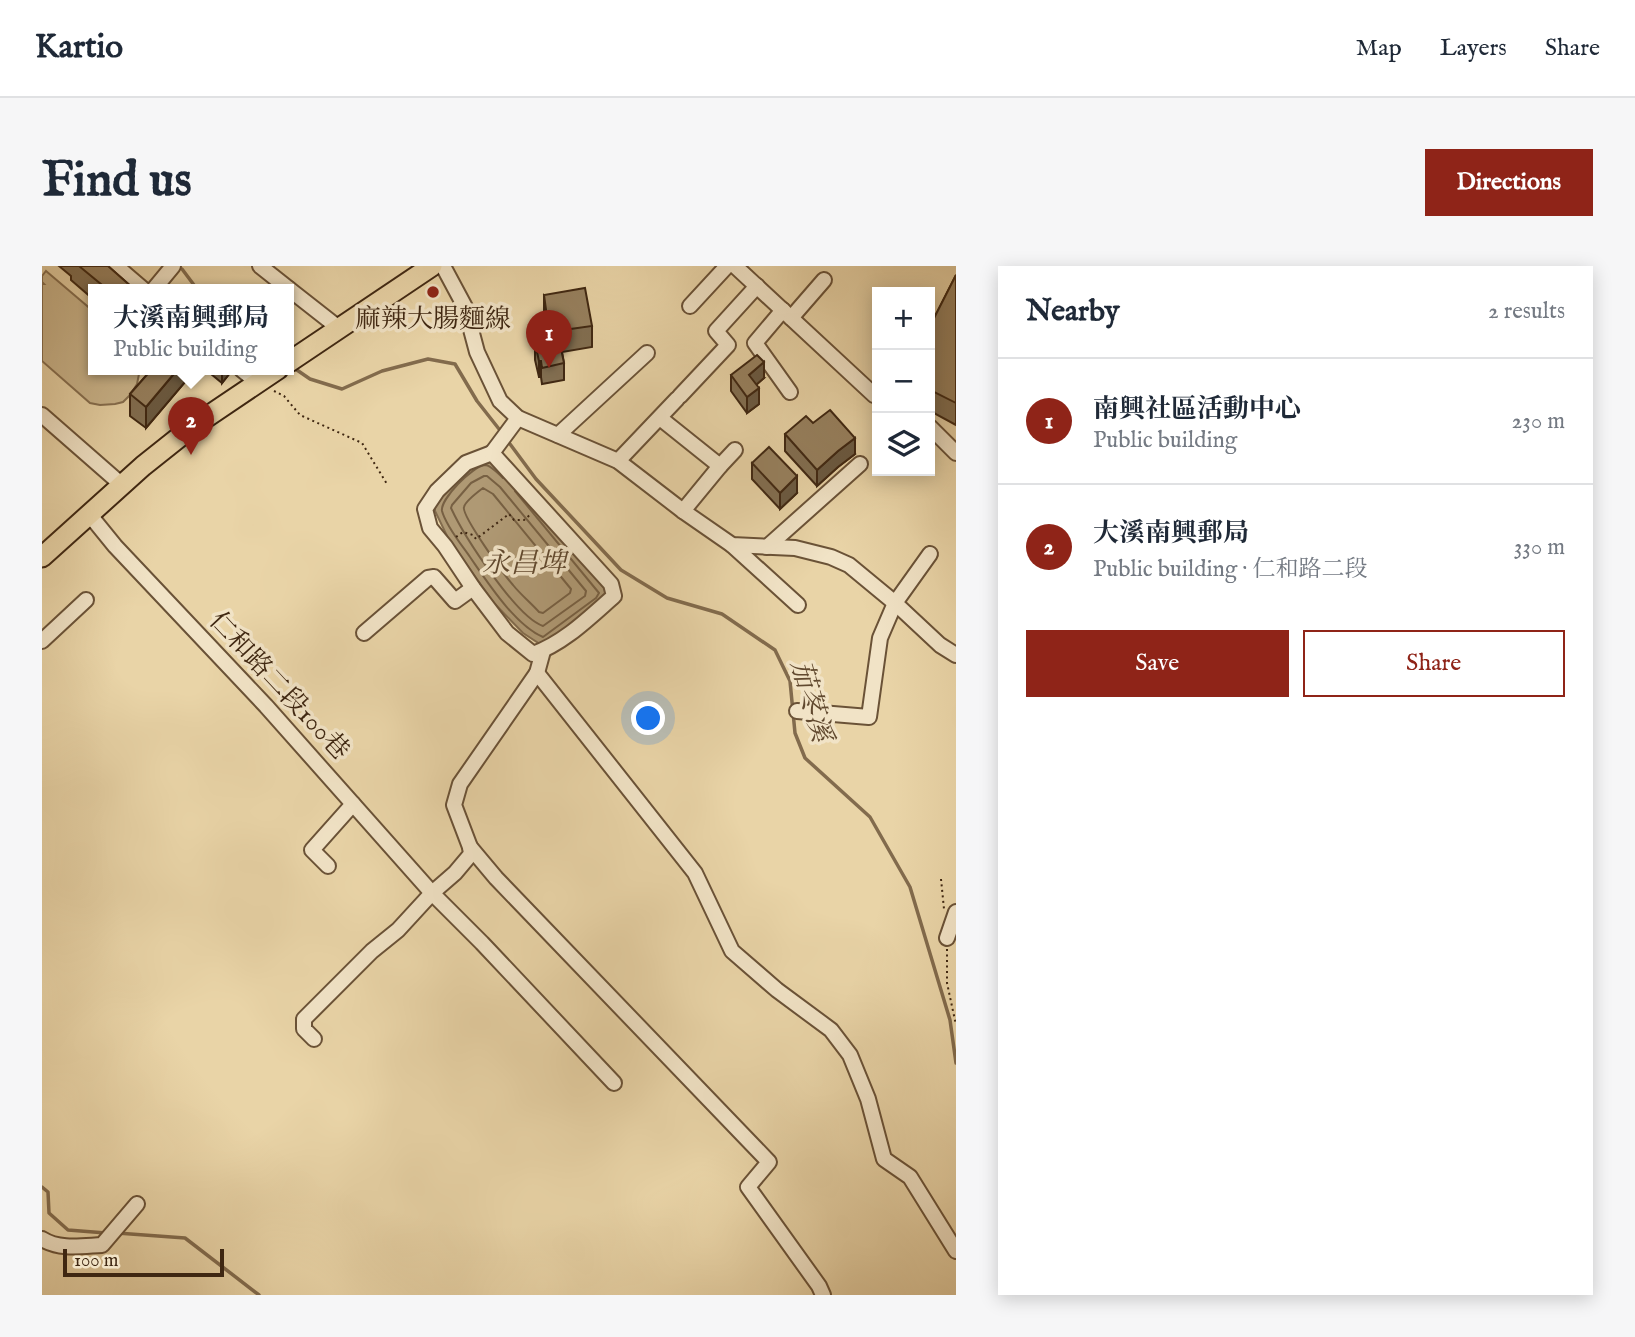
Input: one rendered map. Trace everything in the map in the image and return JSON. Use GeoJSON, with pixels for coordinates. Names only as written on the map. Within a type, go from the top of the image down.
{"type":"FeatureCollection","features":[{"type":"Feature","properties":{"kind":"main road"},"geometry":{"type":"LineString","coordinates":[[394,291],[408,266]]}},
{"type":"Feature","properties":{"kind":"main road"},"geometry":{"type":"LineString","coordinates":[[294,359],[432,266]]}},
{"type":"Feature","properties":{"kind":"main road"},"geometry":{"type":"LineString","coordinates":[[42,556],[192,427],[268,375]]}},
{"type":"Feature","properties":{"kind":"street"},"geometry":{"type":"LineString","coordinates":[[116,266],[137,284]]}},
{"type":"Feature","properties":{"kind":"street"},"geometry":{"type":"LineString","coordinates":[[158,284],[173,266]]}},
{"type":"Feature","properties":{"kind":"street"},"geometry":{"type":"LineString","coordinates":[[260,266],[283,284]]}},
{"type":"Feature","properties":{"kind":"street"},"geometry":{"type":"LineString","coordinates":[[443,266],[465,307],[477,352],[500,401],[518,418],[618,461],[682,511],[732,545],[798,605]]}},
{"type":"Feature","properties":{"kind":"street"},"geometry":{"type":"LineString","coordinates":[[690,306],[727,266]]}},
{"type":"Feature","properties":{"kind":"street"},"geometry":{"type":"LineString","coordinates":[[735,266],[872,393]]}},
{"type":"Feature","properties":{"kind":"street"},"geometry":{"type":"LineString","coordinates":[[618,461],[728,345],[716,331],[753,282],[760,266]]}},
{"type":"Feature","properties":{"kind":"street"},"geometry":{"type":"LineString","coordinates":[[790,392],[755,343],[824,281]]}},
{"type":"Feature","properties":{"kind":"street"},"geometry":{"type":"LineString","coordinates":[[294,293],[340,329]]}},
{"type":"Feature","properties":{"kind":"street"},"geometry":{"type":"LineString","coordinates":[[558,435],[647,353]]}},
{"type":"Feature","properties":{"kind":"street"},"geometry":{"type":"LineString","coordinates":[[248,375],[257,382]]}},
{"type":"Feature","properties":{"kind":"street"},"geometry":{"type":"LineString","coordinates":[[42,415],[122,485]]}},
{"type":"Feature","properties":{"kind":"street"},"geometry":{"type":"LineString","coordinates":[[492,453],[611,584],[614,596],[576,629],[543,651],[533,654],[507,633],[472,588],[430,528],[425,509],[436,491],[466,463],[492,453],[518,418]]}},
{"type":"Feature","properties":{"kind":"street"},"geometry":{"type":"LineString","coordinates":[[660,418],[720,466]]}},
{"type":"Feature","properties":{"kind":"street"},"geometry":{"type":"LineString","coordinates":[[935,432],[956,453]]}},
{"type":"Feature","properties":{"kind":"street"},"geometry":{"type":"LineString","coordinates":[[682,511],[735,450]]}},
{"type":"Feature","properties":{"kind":"street"},"geometry":{"type":"LineString","coordinates":[[767,547],[860,464]]}},
{"type":"Feature","properties":{"kind":"street","name":"仁和路二段100巷"},"geometry":{"type":"LineString","coordinates":[[89,514],[115,546],[266,706],[432,893],[614,1083]]}},
{"type":"Feature","properties":{"kind":"street"},"geometry":{"type":"LineString","coordinates":[[732,545],[795,548],[831,557],[849,565],[940,645],[956,654]]}},
{"type":"Feature","properties":{"kind":"street"},"geometry":{"type":"LineString","coordinates":[[797,711],[869,717],[880,638],[895,603],[930,554]]}},
{"type":"Feature","properties":{"kind":"street"},"geometry":{"type":"LineString","coordinates":[[364,633],[428,578],[433,577],[455,601],[472,588]]}},
{"type":"Feature","properties":{"kind":"street"},"geometry":{"type":"LineString","coordinates":[[42,642],[86,600]]}},
{"type":"Feature","properties":{"kind":"street"},"geometry":{"type":"LineString","coordinates":[[314,1039],[304,1029],[304,1019],[372,951],[398,930],[471,854],[454,804],[460,784],[537,673],[543,651]]}},
{"type":"Feature","properties":{"kind":"street"},"geometry":{"type":"LineString","coordinates":[[537,673],[695,873],[732,951],[777,990],[831,1030],[850,1055],[868,1099],[884,1158],[910,1177],[956,1251]]}},
{"type":"Feature","properties":{"kind":"street"},"geometry":{"type":"LineString","coordinates":[[328,866],[313,850],[353,803]]}},
{"type":"Feature","properties":{"kind":"street"},"geometry":{"type":"LineString","coordinates":[[470,847],[496,878],[769,1162],[748,1187],[823,1295]]}},
{"type":"Feature","properties":{"kind":"street"},"geometry":{"type":"LineString","coordinates":[[947,938],[950,913]]}},
{"type":"Feature","properties":{"kind":"street"},"geometry":{"type":"LineString","coordinates":[[42,1239],[48,1243],[66,1246],[102,1245],[137,1204]]}},
{"type":"Feature","properties":{"kind":"path"},"geometry":{"type":"LineString","coordinates":[[257,382],[281,394],[300,415],[362,443],[387,484]]}},
{"type":"Feature","properties":{"kind":"path"},"geometry":{"type":"LineString","coordinates":[[281,394],[285,392]]}},
{"type":"Feature","properties":{"kind":"path"},"geometry":{"type":"LineString","coordinates":[[445,546],[463,532],[473,535],[477,540],[509,514],[514,520],[524,520],[541,507]]}},
{"type":"Feature","properties":{"kind":"path"},"geometry":{"type":"LineString","coordinates":[[941,879],[950,913]]}},
{"type":"Feature","properties":{"kind":"path"},"geometry":{"type":"LineString","coordinates":[[947,938],[947,983],[956,1025]]}},
{"type":"Feature","properties":{"kind":"shaded area"},"geometry":{"type":"Polygon","coordinates":[[[46,271],[88,307],[88,375],[139,375],[137,384],[123,402],[100,405],[90,403],[42,361],[42,276],[46,271]]]}},
{"type":"Feature","properties":{"kind":"water","name":"永昌埤"},"geometry":{"type":"Polygon","coordinates":[[[487,456],[511,476],[610,595],[543,646],[523,633],[493,602],[448,538],[435,511],[435,499],[462,470],[487,456]]]}},
{"type":"Feature","properties":{"kind":"building"},"geometry":{"type":"Polygon","coordinates":[[[79,266],[108,266],[128,284],[101,284],[79,266]]]}},
{"type":"Feature","properties":{"kind":"building"},"geometry":{"type":"Polygon","coordinates":[[[956,275],[956,403],[935,392],[935,316],[956,275]]]}},
{"type":"Feature","properties":{"kind":"building"},"geometry":{"type":"Polygon","coordinates":[[[585,288],[592,326],[549,332],[544,295],[585,288]]]}},
{"type":"Feature","properties":{"kind":"building"},"geometry":{"type":"Polygon","coordinates":[[[559,339],[564,363],[542,368],[535,343],[559,339]]]}},
{"type":"Feature","properties":{"kind":"building"},"geometry":{"type":"Polygon","coordinates":[[[757,355],[764,362],[749,375],[759,388],[747,397],[731,375],[757,355]]]}},
{"type":"Feature","properties":{"kind":"building"},"geometry":{"type":"Polygon","coordinates":[[[147,375],[173,375],[146,407],[130,394],[147,375]]]}},
{"type":"Feature","properties":{"kind":"building"},"geometry":{"type":"Polygon","coordinates":[[[830,410],[855,438],[817,470],[785,434],[806,416],[813,423],[830,410]]]}},
{"type":"Feature","properties":{"kind":"building"},"geometry":{"type":"Polygon","coordinates":[[[769,447],[797,476],[780,493],[752,463],[769,447]]]}},
{"type":"Feature","properties":{"kind":"waterway","name":"茄苳溪"},"geometry":{"type":"LineString","coordinates":[[182,269],[193,284]]}},
{"type":"Feature","properties":{"kind":"waterway","name":"茄苳溪"},"geometry":{"type":"LineString","coordinates":[[294,368],[310,379],[342,389],[382,371],[428,359],[455,364],[477,401],[499,429]]}},
{"type":"Feature","properties":{"kind":"waterway","name":"茄苳溪"},"geometry":{"type":"LineString","coordinates":[[510,444],[536,479],[621,570],[667,598],[722,614],[775,650],[790,681],[795,733],[805,758],[870,817],[910,887],[950,1020],[956,1063]]}},
{"type":"Feature","properties":{"kind":"waterway"},"geometry":{"type":"LineString","coordinates":[[42,1187],[48,1192],[49,1213],[68,1230],[106,1233]]}},
{"type":"Feature","properties":{"kind":"waterway"},"geometry":{"type":"LineString","coordinates":[[117,1233],[185,1238],[259,1295]]}},
{"type":"Feature","properties":{"kind":"place","name":"麻辣大腸麵線"},"geometry":{"type":"Point","coordinates":[433,292]}},
{"type":"Feature","properties":{"kind":"place","name":"南興社區活動中心"},"geometry":{"type":"Point","coordinates":[549,368]}},
{"type":"Feature","properties":{"kind":"place","name":"大溪南興郵局"},"geometry":{"type":"Point","coordinates":[191,455]}}]}
